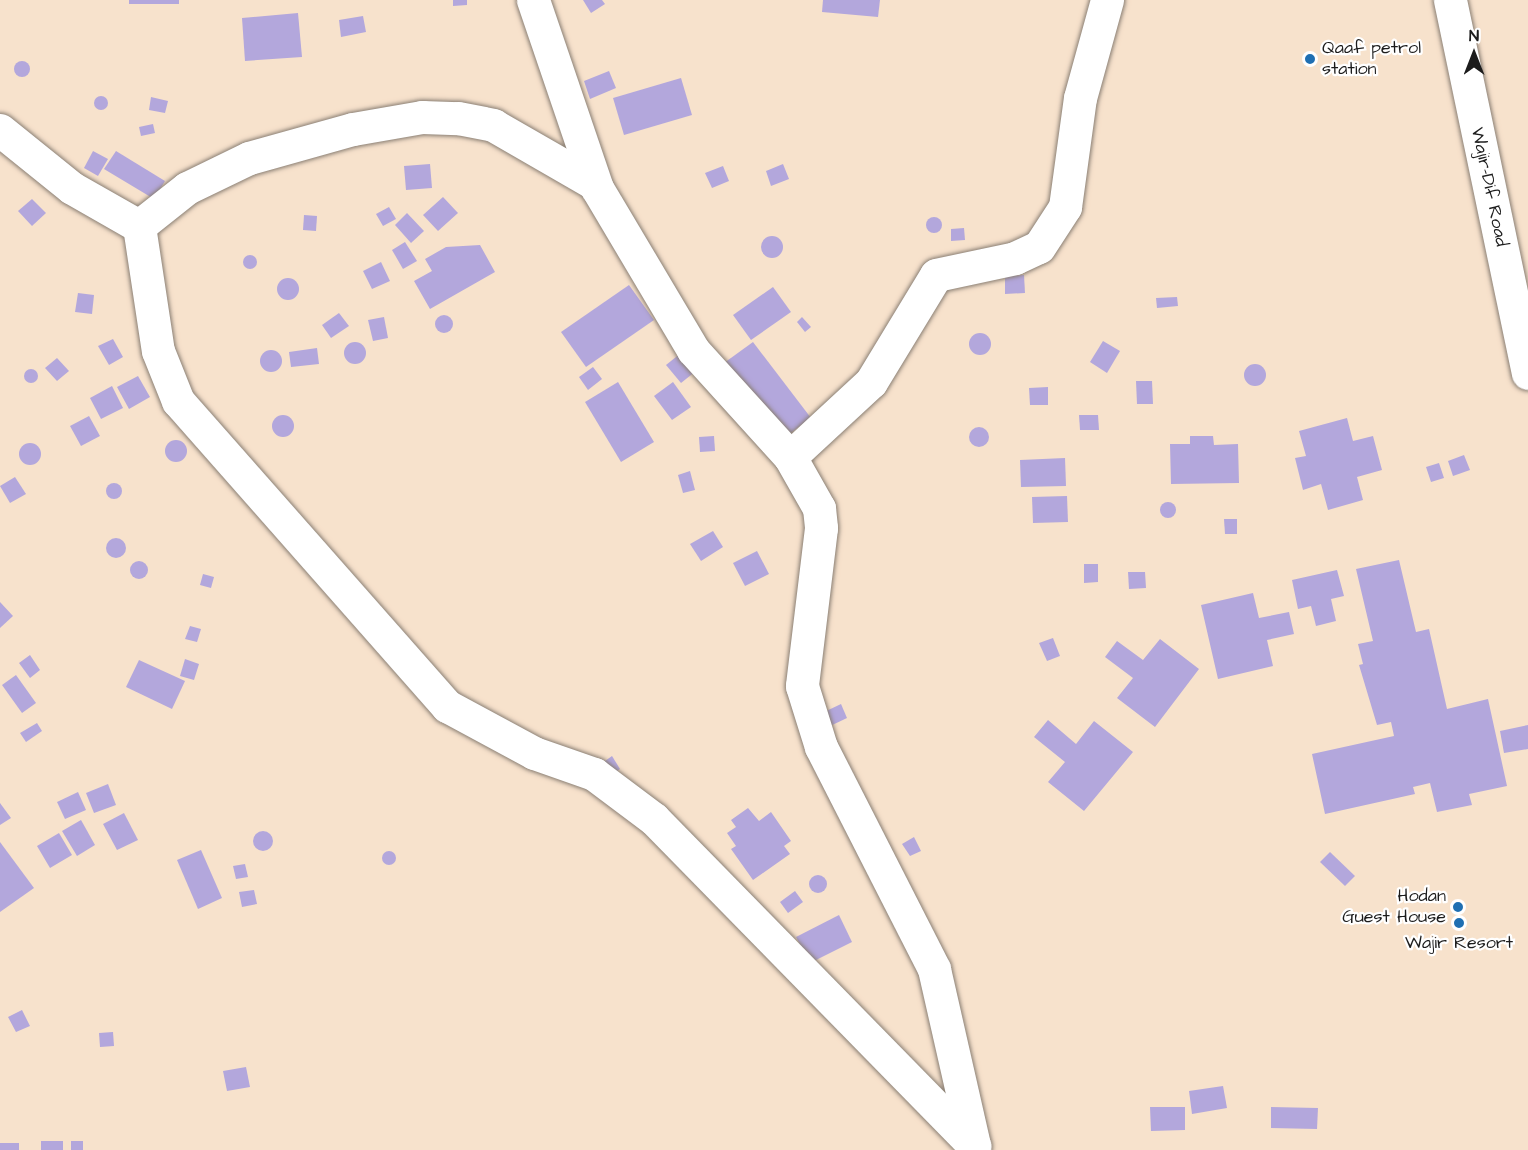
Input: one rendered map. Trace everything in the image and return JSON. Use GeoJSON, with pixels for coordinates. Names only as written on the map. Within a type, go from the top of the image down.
{"type":"FeatureCollection","features":[{"type":"Feature","properties":{"kind":"street"},"geometry":{"type":"LineString","coordinates":[[533,0],[597,188],[693,350],[790,457],[809,485],[819,508],[821,528],[802,686],[821,747],[934,969],[975,1148]]}},
{"type":"Feature","properties":{"kind":"street"},"geometry":{"type":"LineString","coordinates":[[790,457],[871,382],[936,275],[1015,258],[1039,247],[1065,207],[1080,98],[1107,0]]}},
{"type":"Feature","properties":{"kind":"street","name":"Wajir-Dif Road"},"geometry":{"type":"LineString","coordinates":[[1450,0],[1528,373]]}},
{"type":"Feature","properties":{"kind":"street"},"geometry":{"type":"LineString","coordinates":[[138,226],[187,188],[249,158],[353,129],[422,117],[493,125],[541,150],[597,188]]}},
{"type":"Feature","properties":{"kind":"street"},"geometry":{"type":"LineString","coordinates":[[0,130],[72,188],[138,226]]}},
{"type":"Feature","properties":{"kind":"street"},"geometry":{"type":"LineString","coordinates":[[138,226],[158,351],[178,401],[447,706],[534,753],[594,774],[654,819],[975,1148]]}},
{"type":"Feature","properties":{"kind":"building"},"geometry":{"type":"Polygon","coordinates":[[[129,0],[179,0],[179,4],[129,4],[129,0]]]}},
{"type":"Feature","properties":{"kind":"building"},"geometry":{"type":"Polygon","coordinates":[[[453,0],[467,0],[467,5],[453,6],[453,0]]]}},
{"type":"Feature","properties":{"kind":"building"},"geometry":{"type":"Polygon","coordinates":[[[583,0],[602,0],[605,4],[591,13],[583,0]]]}},
{"type":"Feature","properties":{"kind":"building"},"geometry":{"type":"Polygon","coordinates":[[[823,0],[880,0],[878,17],[822,12],[823,0]]]}},
{"type":"Feature","properties":{"kind":"building"},"geometry":{"type":"Polygon","coordinates":[[[298,13],[302,57],[245,61],[242,18],[298,13]]]}},
{"type":"Feature","properties":{"kind":"building"},"geometry":{"type":"Polygon","coordinates":[[[363,16],[366,32],[341,37],[339,20],[363,16]]]}},
{"type":"Feature","properties":{"kind":"building"},"geometry":{"type":"Polygon","coordinates":[[[19,61],[25,61],[30,69],[28,75],[19,77],[14,72],[14,66],[19,61]]]}},
{"type":"Feature","properties":{"kind":"building"},"geometry":{"type":"Polygon","coordinates":[[[609,71],[616,88],[590,99],[584,81],[609,71]]]}},
{"type":"Feature","properties":{"kind":"building"},"geometry":{"type":"Polygon","coordinates":[[[681,78],[692,115],[624,135],[613,98],[681,78]]]}},
{"type":"Feature","properties":{"kind":"building"},"geometry":{"type":"Polygon","coordinates":[[[98,96],[104,96],[108,103],[104,110],[98,110],[94,106],[94,100],[98,96]]]}},
{"type":"Feature","properties":{"kind":"building"},"geometry":{"type":"Polygon","coordinates":[[[151,97],[168,101],[165,113],[149,110],[151,97]]]}},
{"type":"Feature","properties":{"kind":"building"},"geometry":{"type":"Polygon","coordinates":[[[153,124],[155,133],[141,136],[139,127],[153,124]]]}},
{"type":"Feature","properties":{"kind":"building"},"geometry":{"type":"Polygon","coordinates":[[[93,151],[108,159],[98,176],[84,168],[93,151]]]}},
{"type":"Feature","properties":{"kind":"building"},"geometry":{"type":"Polygon","coordinates":[[[116,151],[165,181],[154,199],[104,169],[116,151]]]}},
{"type":"Feature","properties":{"kind":"building"},"geometry":{"type":"Polygon","coordinates":[[[430,164],[432,188],[406,190],[404,166],[430,164]]]}},
{"type":"Feature","properties":{"kind":"building"},"geometry":{"type":"Polygon","coordinates":[[[783,164],[789,179],[771,186],[766,171],[783,164]]]}},
{"type":"Feature","properties":{"kind":"building"},"geometry":{"type":"Polygon","coordinates":[[[723,166],[729,181],[712,188],[705,173],[723,166]]]}},
{"type":"Feature","properties":{"kind":"building"},"geometry":{"type":"Polygon","coordinates":[[[443,197],[458,213],[438,231],[423,215],[443,197]]]}},
{"type":"Feature","properties":{"kind":"building"},"geometry":{"type":"Polygon","coordinates":[[[32,199],[46,213],[32,226],[18,211],[32,199]]]}},
{"type":"Feature","properties":{"kind":"building"},"geometry":{"type":"Polygon","coordinates":[[[389,207],[396,219],[383,226],[376,214],[389,207]]]}},
{"type":"Feature","properties":{"kind":"building"},"geometry":{"type":"Polygon","coordinates":[[[407,213],[424,231],[411,243],[395,225],[407,213]]]}},
{"type":"Feature","properties":{"kind":"building"},"geometry":{"type":"Polygon","coordinates":[[[304,215],[317,216],[316,231],[303,230],[304,215]]]}},
{"type":"Feature","properties":{"kind":"building"},"geometry":{"type":"Polygon","coordinates":[[[934,217],[940,219],[942,225],[940,231],[934,233],[928,231],[926,225],[928,219],[934,217]]]}},
{"type":"Feature","properties":{"kind":"building"},"geometry":{"type":"Polygon","coordinates":[[[964,228],[965,240],[951,241],[951,229],[964,228]]]}},
{"type":"Feature","properties":{"kind":"building"},"geometry":{"type":"Polygon","coordinates":[[[772,236],[780,239],[783,247],[780,255],[772,258],[764,255],[761,247],[764,239],[772,236]]]}},
{"type":"Feature","properties":{"kind":"building"},"geometry":{"type":"Polygon","coordinates":[[[405,242],[417,261],[403,269],[392,250],[405,242]]]}},
{"type":"Feature","properties":{"kind":"building"},"geometry":{"type":"Polygon","coordinates":[[[480,245],[495,272],[430,309],[414,281],[432,271],[425,259],[446,247],[480,245]]]}},
{"type":"Feature","properties":{"kind":"building"},"geometry":{"type":"Polygon","coordinates":[[[247,255],[253,255],[257,262],[253,269],[247,269],[243,265],[243,259],[247,255]]]}},
{"type":"Feature","properties":{"kind":"building"},"geometry":{"type":"Polygon","coordinates":[[[381,262],[390,281],[372,289],[363,271],[381,262]]]}},
{"type":"Feature","properties":{"kind":"building"},"geometry":{"type":"Polygon","coordinates":[[[1024,275],[1025,293],[1005,294],[1005,276],[1024,275]]]}},
{"type":"Feature","properties":{"kind":"building"},"geometry":{"type":"Polygon","coordinates":[[[288,278],[296,281],[299,289],[296,297],[288,300],[280,297],[277,289],[280,281],[288,278]]]}},
{"type":"Feature","properties":{"kind":"building"},"geometry":{"type":"Polygon","coordinates":[[[629,285],[654,320],[586,367],[561,332],[629,285]]]}},
{"type":"Feature","properties":{"kind":"building"},"geometry":{"type":"Polygon","coordinates":[[[773,287],[791,312],[751,340],[733,315],[773,287]]]}},
{"type":"Feature","properties":{"kind":"building"},"geometry":{"type":"Polygon","coordinates":[[[78,293],[94,295],[92,314],[75,312],[78,293]]]}},
{"type":"Feature","properties":{"kind":"building"},"geometry":{"type":"Polygon","coordinates":[[[1177,297],[1178,306],[1157,308],[1156,298],[1177,297]]]}},
{"type":"Feature","properties":{"kind":"building"},"geometry":{"type":"Polygon","coordinates":[[[339,313],[349,326],[331,338],[322,325],[339,313]]]}},
{"type":"Feature","properties":{"kind":"building"},"geometry":{"type":"Polygon","coordinates":[[[444,315],[452,320],[453,324],[448,332],[444,333],[436,328],[435,324],[440,316],[444,315]]]}},
{"type":"Feature","properties":{"kind":"building"},"geometry":{"type":"Polygon","coordinates":[[[384,317],[388,338],[373,341],[368,320],[384,317]]]}},
{"type":"Feature","properties":{"kind":"building"},"geometry":{"type":"Polygon","coordinates":[[[802,317],[811,327],[805,332],[797,322],[802,317]]]}},
{"type":"Feature","properties":{"kind":"building"},"geometry":{"type":"Polygon","coordinates":[[[976,333],[984,333],[991,340],[991,348],[984,355],[976,355],[969,348],[969,340],[976,333]]]}},
{"type":"Feature","properties":{"kind":"building"},"geometry":{"type":"Polygon","coordinates":[[[113,339],[123,357],[109,365],[98,346],[113,339]]]}},
{"type":"Feature","properties":{"kind":"building"},"geometry":{"type":"Polygon","coordinates":[[[1103,341],[1120,351],[1107,373],[1090,362],[1103,341]]]}},
{"type":"Feature","properties":{"kind":"building"},"geometry":{"type":"Polygon","coordinates":[[[351,342],[359,342],[366,349],[366,357],[359,364],[351,364],[344,357],[344,349],[351,342]]]}},
{"type":"Feature","properties":{"kind":"building"},"geometry":{"type":"Polygon","coordinates":[[[753,342],[811,418],[781,440],[724,363],[753,342]]]}},
{"type":"Feature","properties":{"kind":"building"},"geometry":{"type":"Polygon","coordinates":[[[317,348],[319,364],[291,367],[289,352],[317,348]]]}},
{"type":"Feature","properties":{"kind":"building"},"geometry":{"type":"Polygon","coordinates":[[[267,350],[275,350],[282,357],[282,365],[275,372],[267,372],[260,365],[260,357],[267,350]]]}},
{"type":"Feature","properties":{"kind":"building"},"geometry":{"type":"Polygon","coordinates":[[[681,353],[696,371],[681,383],[666,365],[681,353]]]}},
{"type":"Feature","properties":{"kind":"building"},"geometry":{"type":"Polygon","coordinates":[[[57,358],[69,371],[57,381],[45,368],[57,358]]]}},
{"type":"Feature","properties":{"kind":"building"},"geometry":{"type":"Polygon","coordinates":[[[1255,364],[1263,367],[1266,375],[1263,383],[1255,386],[1247,383],[1244,375],[1247,367],[1255,364]]]}},
{"type":"Feature","properties":{"kind":"building"},"geometry":{"type":"Polygon","coordinates":[[[593,367],[602,379],[588,390],[579,377],[593,367]]]}},
{"type":"Feature","properties":{"kind":"building"},"geometry":{"type":"Polygon","coordinates":[[[28,369],[34,369],[38,376],[34,383],[28,383],[24,379],[24,373],[28,369]]]}},
{"type":"Feature","properties":{"kind":"building"},"geometry":{"type":"Polygon","coordinates":[[[138,376],[150,397],[129,409],[117,387],[138,376]]]}},
{"type":"Feature","properties":{"kind":"building"},"geometry":{"type":"Polygon","coordinates":[[[1136,381],[1152,381],[1153,404],[1137,404],[1136,381]]]}},
{"type":"Feature","properties":{"kind":"building"},"geometry":{"type":"Polygon","coordinates":[[[618,382],[654,442],[621,462],[585,402],[618,382]]]}},
{"type":"Feature","properties":{"kind":"building"},"geometry":{"type":"Polygon","coordinates":[[[673,382],[691,407],[672,420],[654,396],[673,382]]]}},
{"type":"Feature","properties":{"kind":"building"},"geometry":{"type":"Polygon","coordinates":[[[112,386],[123,408],[101,419],[90,398],[112,386]]]}},
{"type":"Feature","properties":{"kind":"building"},"geometry":{"type":"Polygon","coordinates":[[[1048,387],[1048,405],[1030,405],[1029,388],[1048,387]]]}},
{"type":"Feature","properties":{"kind":"building"},"geometry":{"type":"Polygon","coordinates":[[[279,415],[287,415],[294,422],[294,430],[287,437],[279,437],[272,430],[272,422],[279,415]]]}},
{"type":"Feature","properties":{"kind":"building"},"geometry":{"type":"Polygon","coordinates":[[[1079,415],[1098,415],[1099,430],[1080,430],[1079,415]]]}},
{"type":"Feature","properties":{"kind":"building"},"geometry":{"type":"Polygon","coordinates":[[[89,416],[100,436],[81,446],[70,426],[89,416]]]}},
{"type":"Feature","properties":{"kind":"building"},"geometry":{"type":"Polygon","coordinates":[[[1347,418],[1353,441],[1373,436],[1382,470],[1357,477],[1363,500],[1328,510],[1321,484],[1303,490],[1295,458],[1306,456],[1299,431],[1347,418]]]}},
{"type":"Feature","properties":{"kind":"building"},"geometry":{"type":"Polygon","coordinates":[[[979,427],[986,430],[989,437],[986,444],[979,447],[972,444],[969,437],[972,430],[979,427]]]}},
{"type":"Feature","properties":{"kind":"building"},"geometry":{"type":"Polygon","coordinates":[[[714,436],[715,451],[700,452],[699,437],[714,436]]]}},
{"type":"Feature","properties":{"kind":"building"},"geometry":{"type":"Polygon","coordinates":[[[1190,436],[1213,436],[1214,445],[1238,444],[1239,483],[1171,484],[1170,444],[1190,444],[1190,436]]]}},
{"type":"Feature","properties":{"kind":"building"},"geometry":{"type":"Polygon","coordinates":[[[176,440],[184,443],[187,451],[184,459],[176,462],[168,459],[165,451],[168,443],[176,440]]]}},
{"type":"Feature","properties":{"kind":"building"},"geometry":{"type":"Polygon","coordinates":[[[26,443],[34,443],[41,450],[41,458],[34,465],[26,465],[19,458],[19,450],[26,443]]]}},
{"type":"Feature","properties":{"kind":"building"},"geometry":{"type":"Polygon","coordinates":[[[1464,455],[1470,470],[1453,476],[1448,461],[1464,455]]]}},
{"type":"Feature","properties":{"kind":"building"},"geometry":{"type":"Polygon","coordinates":[[[1065,458],[1066,486],[1021,487],[1020,460],[1065,458]]]}},
{"type":"Feature","properties":{"kind":"building"},"geometry":{"type":"Polygon","coordinates":[[[1439,463],[1444,478],[1431,482],[1426,467],[1439,463]]]}},
{"type":"Feature","properties":{"kind":"building"},"geometry":{"type":"Polygon","coordinates":[[[690,471],[695,490],[683,493],[678,475],[690,471]]]}},
{"type":"Feature","properties":{"kind":"building"},"geometry":{"type":"Polygon","coordinates":[[[15,477],[26,494],[10,503],[0,486],[15,477]]]}},
{"type":"Feature","properties":{"kind":"building"},"geometry":{"type":"Polygon","coordinates":[[[111,483],[117,483],[122,491],[120,497],[111,499],[106,494],[106,488],[111,483]]]}},
{"type":"Feature","properties":{"kind":"building"},"geometry":{"type":"Polygon","coordinates":[[[1067,496],[1068,522],[1033,523],[1032,497],[1067,496]]]}},
{"type":"Feature","properties":{"kind":"building"},"geometry":{"type":"Polygon","coordinates":[[[1168,502],[1174,504],[1176,510],[1174,516],[1168,518],[1162,516],[1160,510],[1162,504],[1168,502]]]}},
{"type":"Feature","properties":{"kind":"building"},"geometry":{"type":"Polygon","coordinates":[[[1224,519],[1237,519],[1237,534],[1225,534],[1224,519]]]}},
{"type":"Feature","properties":{"kind":"building"},"geometry":{"type":"Polygon","coordinates":[[[713,531],[723,547],[701,561],[690,544],[713,531]]]}},
{"type":"Feature","properties":{"kind":"building"},"geometry":{"type":"Polygon","coordinates":[[[116,538],[123,541],[126,548],[123,555],[116,558],[109,555],[106,548],[109,541],[116,538]]]}},
{"type":"Feature","properties":{"kind":"building"},"geometry":{"type":"Polygon","coordinates":[[[757,551],[769,574],[745,586],[733,563],[757,551]]]}},
{"type":"Feature","properties":{"kind":"building"},"geometry":{"type":"Polygon","coordinates":[[[1399,560],[1416,632],[1429,629],[1447,709],[1488,699],[1507,786],[1469,794],[1472,805],[1437,812],[1430,783],[1413,787],[1415,794],[1325,814],[1312,754],[1394,736],[1391,722],[1377,725],[1359,665],[1363,664],[1358,644],[1373,641],[1356,569],[1399,560]]]}},
{"type":"Feature","properties":{"kind":"building"},"geometry":{"type":"Polygon","coordinates":[[[139,561],[145,564],[148,570],[145,576],[139,579],[133,576],[130,570],[133,564],[139,561]]]}},
{"type":"Feature","properties":{"kind":"building"},"geometry":{"type":"Polygon","coordinates":[[[1084,564],[1098,564],[1098,582],[1084,583],[1084,564]]]}},
{"type":"Feature","properties":{"kind":"building"},"geometry":{"type":"Polygon","coordinates":[[[1337,570],[1344,596],[1331,599],[1336,621],[1316,626],[1311,606],[1298,609],[1292,580],[1337,570]]]}},
{"type":"Feature","properties":{"kind":"building"},"geometry":{"type":"Polygon","coordinates":[[[1128,572],[1145,572],[1146,588],[1129,589],[1128,572]]]}},
{"type":"Feature","properties":{"kind":"building"},"geometry":{"type":"Polygon","coordinates":[[[203,574],[214,577],[211,588],[200,585],[203,574]]]}},
{"type":"Feature","properties":{"kind":"building"},"geometry":{"type":"Polygon","coordinates":[[[1253,593],[1259,618],[1289,612],[1294,634],[1267,640],[1273,666],[1218,679],[1201,605],[1253,593]]]}},
{"type":"Feature","properties":{"kind":"building"},"geometry":{"type":"Polygon","coordinates":[[[0,602],[13,616],[0,628],[0,602]]]}},
{"type":"Feature","properties":{"kind":"building"},"geometry":{"type":"Polygon","coordinates":[[[190,626],[201,629],[197,642],[185,639],[190,626]]]}},
{"type":"Feature","properties":{"kind":"building"},"geometry":{"type":"Polygon","coordinates":[[[1053,638],[1060,656],[1047,661],[1039,643],[1053,638]]]}},
{"type":"Feature","properties":{"kind":"building"},"geometry":{"type":"Polygon","coordinates":[[[1160,639],[1199,669],[1155,727],[1117,698],[1133,678],[1105,657],[1117,641],[1143,660],[1160,639]]]}},
{"type":"Feature","properties":{"kind":"building"},"geometry":{"type":"Polygon","coordinates":[[[30,655],[40,670],[30,678],[19,663],[30,655]]]}},
{"type":"Feature","properties":{"kind":"building"},"geometry":{"type":"Polygon","coordinates":[[[185,659],[199,664],[194,680],[180,676],[185,659]]]}},
{"type":"Feature","properties":{"kind":"building"},"geometry":{"type":"Polygon","coordinates":[[[139,660],[185,681],[172,709],[126,687],[139,660]]]}},
{"type":"Feature","properties":{"kind":"building"},"geometry":{"type":"Polygon","coordinates":[[[16,675],[36,703],[22,713],[2,685],[16,675]]]}},
{"type":"Feature","properties":{"kind":"building"},"geometry":{"type":"Polygon","coordinates":[[[841,704],[847,718],[826,728],[820,714],[841,704]]]}},
{"type":"Feature","properties":{"kind":"building"},"geometry":{"type":"Polygon","coordinates":[[[1048,720],[1076,744],[1094,721],[1133,752],[1084,811],[1048,782],[1065,762],[1034,737],[1048,720]]]}},
{"type":"Feature","properties":{"kind":"building"},"geometry":{"type":"Polygon","coordinates":[[[37,723],[42,731],[26,742],[20,733],[37,723]]]}},
{"type":"Feature","properties":{"kind":"building"},"geometry":{"type":"Polygon","coordinates":[[[1528,725],[1528,749],[1504,753],[1500,731],[1528,725]]]}},
{"type":"Feature","properties":{"kind":"building"},"geometry":{"type":"Polygon","coordinates":[[[612,756],[620,769],[607,778],[598,766],[612,756]]]}},
{"type":"Feature","properties":{"kind":"building"},"geometry":{"type":"Polygon","coordinates":[[[108,784],[116,805],[94,813],[86,793],[108,784]]]}},
{"type":"Feature","properties":{"kind":"building"},"geometry":{"type":"Polygon","coordinates":[[[78,792],[86,810],[65,819],[57,802],[78,792]]]}},
{"type":"Feature","properties":{"kind":"building"},"geometry":{"type":"Polygon","coordinates":[[[0,803],[11,818],[0,825],[0,803]]]}},
{"type":"Feature","properties":{"kind":"building"},"geometry":{"type":"Polygon","coordinates":[[[748,808],[759,821],[771,812],[791,841],[784,846],[790,854],[753,880],[731,849],[736,846],[727,833],[736,827],[731,820],[748,808]]]}},
{"type":"Feature","properties":{"kind":"building"},"geometry":{"type":"Polygon","coordinates":[[[124,813],[138,840],[117,850],[103,824],[124,813]]]}},
{"type":"Feature","properties":{"kind":"building"},"geometry":{"type":"Polygon","coordinates":[[[81,820],[95,845],[77,856],[62,831],[81,820]]]}},
{"type":"Feature","properties":{"kind":"building"},"geometry":{"type":"Polygon","coordinates":[[[263,831],[270,834],[273,841],[270,848],[263,851],[256,848],[253,841],[256,834],[263,831]]]}},
{"type":"Feature","properties":{"kind":"building"},"geometry":{"type":"Polygon","coordinates":[[[59,833],[72,855],[50,868],[37,846],[59,833]]]}},
{"type":"Feature","properties":{"kind":"building"},"geometry":{"type":"Polygon","coordinates":[[[914,837],[921,851],[910,856],[902,844],[914,837]]]}},
{"type":"Feature","properties":{"kind":"building"},"geometry":{"type":"Polygon","coordinates":[[[0,842],[34,888],[0,912],[0,842]]]}},
{"type":"Feature","properties":{"kind":"building"},"geometry":{"type":"Polygon","coordinates":[[[201,850],[222,898],[198,909],[177,860],[201,850]]]}},
{"type":"Feature","properties":{"kind":"building"},"geometry":{"type":"Polygon","coordinates":[[[389,851],[394,853],[396,858],[394,863],[389,865],[384,863],[382,858],[384,853],[389,851]]]}},
{"type":"Feature","properties":{"kind":"building"},"geometry":{"type":"Polygon","coordinates":[[[1330,852],[1355,876],[1345,886],[1320,862],[1330,852]]]}},
{"type":"Feature","properties":{"kind":"building"},"geometry":{"type":"Polygon","coordinates":[[[245,864],[248,877],[236,879],[233,866],[245,864]]]}},
{"type":"Feature","properties":{"kind":"building"},"geometry":{"type":"Polygon","coordinates":[[[818,875],[824,878],[827,884],[824,890],[818,893],[812,890],[809,884],[812,878],[818,875]]]}},
{"type":"Feature","properties":{"kind":"building"},"geometry":{"type":"Polygon","coordinates":[[[254,890],[257,904],[242,907],[239,892],[254,890]]]}},
{"type":"Feature","properties":{"kind":"building"},"geometry":{"type":"Polygon","coordinates":[[[795,891],[803,902],[788,913],[780,902],[795,891]]]}},
{"type":"Feature","properties":{"kind":"building"},"geometry":{"type":"Polygon","coordinates":[[[839,915],[852,942],[810,963],[796,937],[839,915]]]}},
{"type":"Feature","properties":{"kind":"building"},"geometry":{"type":"Polygon","coordinates":[[[22,1010],[30,1026],[16,1032],[8,1017],[22,1010]]]}},
{"type":"Feature","properties":{"kind":"building"},"geometry":{"type":"Polygon","coordinates":[[[113,1032],[114,1046],[100,1047],[99,1033],[113,1032]]]}},
{"type":"Feature","properties":{"kind":"building"},"geometry":{"type":"Polygon","coordinates":[[[246,1067],[250,1087],[227,1091],[223,1071],[246,1067]]]}},
{"type":"Feature","properties":{"kind":"building"},"geometry":{"type":"Polygon","coordinates":[[[1223,1086],[1227,1108],[1192,1114],[1189,1091],[1223,1086]]]}},
{"type":"Feature","properties":{"kind":"building"},"geometry":{"type":"Polygon","coordinates":[[[1150,1107],[1185,1107],[1185,1130],[1151,1131],[1150,1107]]]}},
{"type":"Feature","properties":{"kind":"building"},"geometry":{"type":"Polygon","coordinates":[[[1271,1107],[1318,1108],[1317,1129],[1271,1128],[1271,1107]]]}},
{"type":"Feature","properties":{"kind":"building"},"geometry":{"type":"Polygon","coordinates":[[[41,1141],[63,1141],[63,1150],[41,1150],[41,1141]]]}},
{"type":"Feature","properties":{"kind":"building"},"geometry":{"type":"Polygon","coordinates":[[[71,1141],[83,1141],[83,1150],[71,1150],[71,1141]]]}},
{"type":"Feature","properties":{"kind":"building"},"geometry":{"type":"Polygon","coordinates":[[[0,1143],[19,1143],[19,1150],[0,1150],[0,1143]]]}},
{"type":"Feature","properties":{"kind":"place","name":"Qaaf petrol station"},"geometry":{"type":"Point","coordinates":[1310,59]}},
{"type":"Feature","properties":{"kind":"place","name":"Hodan Guest House"},"geometry":{"type":"Point","coordinates":[1458,907]}},
{"type":"Feature","properties":{"kind":"place","name":"Wajir Resort"},"geometry":{"type":"Point","coordinates":[1459,923]}}]}
